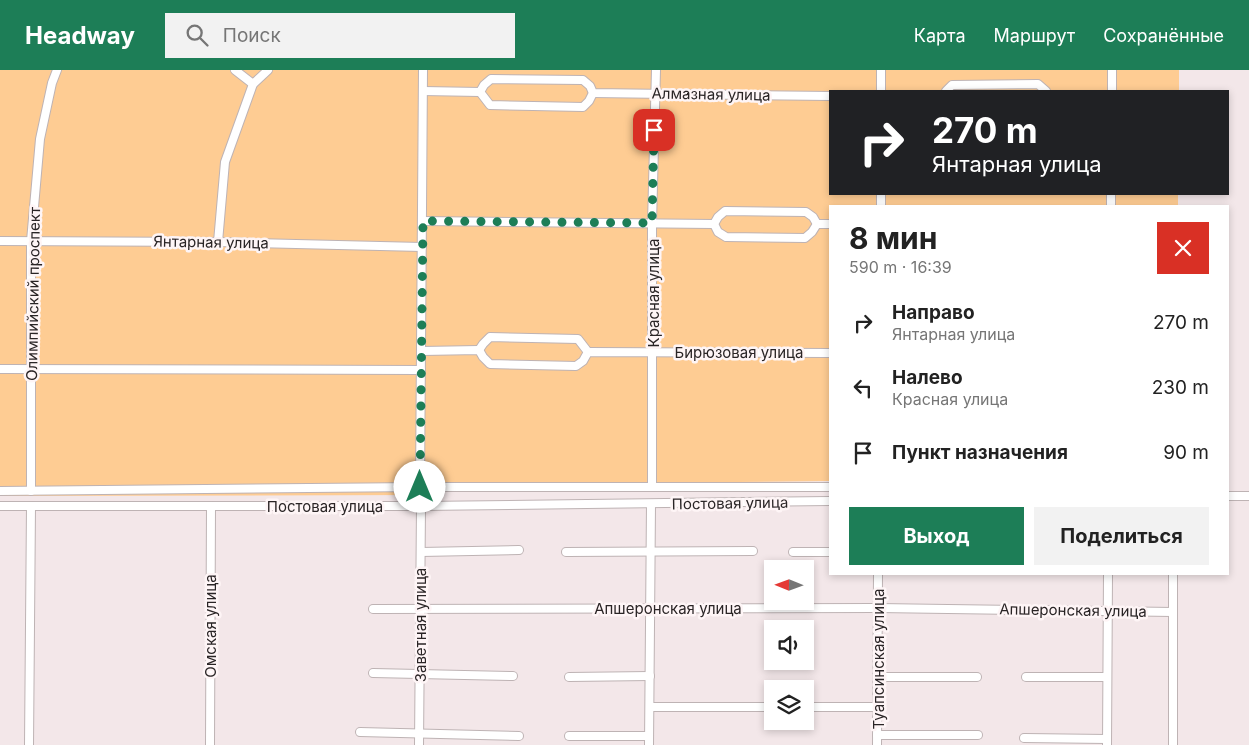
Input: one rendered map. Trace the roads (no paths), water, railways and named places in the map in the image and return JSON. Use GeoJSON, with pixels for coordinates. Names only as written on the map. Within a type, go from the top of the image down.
{"type":"FeatureCollection","features":[{"type":"Feature","properties":{"kind":"street","name":"Олимпийский проспект"},"geometry":{"type":"LineString","coordinates":[[31,490],[31,241],[40,139],[52,83],[57,70]]}},
{"type":"Feature","properties":{"kind":"street"},"geometry":{"type":"LineString","coordinates":[[235,70],[253,84]]}},
{"type":"Feature","properties":{"kind":"street"},"geometry":{"type":"LineString","coordinates":[[218,242],[225,162],[253,84],[268,70]]}},
{"type":"Feature","properties":{"kind":"street"},"geometry":{"type":"LineString","coordinates":[[420,487],[424,70]]}},
{"type":"Feature","properties":{"kind":"street","name":"Красная улица"},"geometry":{"type":"LineString","coordinates":[[652,486],[652,223],[656,70]]}},
{"type":"Feature","properties":{"kind":"street"},"geometry":{"type":"LineString","coordinates":[[881,70],[881,90]]}},
{"type":"Feature","properties":{"kind":"street"},"geometry":{"type":"LineString","coordinates":[[1112,70],[1112,90]]}},
{"type":"Feature","properties":{"kind":"street"},"geometry":{"type":"LineString","coordinates":[[490,79],[584,80],[590,86],[593,93],[589,101],[583,106],[490,105],[480,92],[490,79]]}},
{"type":"Feature","properties":{"kind":"street"},"geometry":{"type":"LineString","coordinates":[[947,90],[952,85],[1038,84],[1045,90]]}},
{"type":"Feature","properties":{"kind":"street"},"geometry":{"type":"LineString","coordinates":[[423,91],[480,92]]}},
{"type":"Feature","properties":{"kind":"street","name":"Алмазная улица"},"geometry":{"type":"LineString","coordinates":[[593,93],[829,96]]}},
{"type":"Feature","properties":{"kind":"street"},"geometry":{"type":"LineString","coordinates":[[714,224],[725,211],[806,212],[813,217],[817,224]]}},
{"type":"Feature","properties":{"kind":"street"},"geometry":{"type":"LineString","coordinates":[[423,221],[714,224]]}},
{"type":"Feature","properties":{"kind":"street"},"geometry":{"type":"LineString","coordinates":[[714,224],[718,232],[726,237],[805,238],[817,224]]}},
{"type":"Feature","properties":{"kind":"street"},"geometry":{"type":"LineString","coordinates":[[817,224],[829,224]]}},
{"type":"Feature","properties":{"kind":"street","name":"Янтарная улица"},"geometry":{"type":"LineString","coordinates":[[0,241],[218,242],[422,247]]}},
{"type":"Feature","properties":{"kind":"street"},"geometry":{"type":"LineString","coordinates":[[490,337],[578,339],[588,352],[583,361],[576,366],[490,364],[479,350],[490,337]]}},
{"type":"Feature","properties":{"kind":"street"},"geometry":{"type":"LineString","coordinates":[[422,352],[479,350]]}},
{"type":"Feature","properties":{"kind":"street","name":"Бирюзовая улица"},"geometry":{"type":"LineString","coordinates":[[588,352],[829,353]]}},
{"type":"Feature","properties":{"kind":"street"},"geometry":{"type":"LineString","coordinates":[[0,369],[421,370]]}},
{"type":"Feature","properties":{"kind":"street","name":"Постовая улица"},"geometry":{"type":"LineString","coordinates":[[0,491],[420,487],[829,487]]}},
{"type":"Feature","properties":{"kind":"street"},"geometry":{"type":"LineString","coordinates":[[1229,496],[1249,496]]}},
{"type":"Feature","properties":{"kind":"street","name":"Постовая улица"},"geometry":{"type":"LineString","coordinates":[[0,506],[421,506],[829,502]]}},
{"type":"Feature","properties":{"kind":"street"},"geometry":{"type":"LineString","coordinates":[[649,745],[651,504]]}},
{"type":"Feature","properties":{"kind":"street"},"geometry":{"type":"LineString","coordinates":[[29,745],[31,506]]}},
{"type":"Feature","properties":{"kind":"street","name":"Омская улица"},"geometry":{"type":"LineString","coordinates":[[210,745],[211,506]]}},
{"type":"Feature","properties":{"kind":"street","name":"Заветная улица"},"geometry":{"type":"LineString","coordinates":[[419,745],[421,506]]}},
{"type":"Feature","properties":{"kind":"street"},"geometry":{"type":"LineString","coordinates":[[421,552],[519,550]]}},
{"type":"Feature","properties":{"kind":"street"},"geometry":{"type":"LineString","coordinates":[[566,552],[753,551]]}},
{"type":"Feature","properties":{"kind":"street"},"geometry":{"type":"LineString","coordinates":[[793,552],[829,552]]}},
{"type":"Feature","properties":{"kind":"street","name":"Туапсинская улица"},"geometry":{"type":"LineString","coordinates":[[877,745],[878,575]]}},
{"type":"Feature","properties":{"kind":"street"},"geometry":{"type":"LineString","coordinates":[[1024,738],[1107,742],[1108,575]]}},
{"type":"Feature","properties":{"kind":"street"},"geometry":{"type":"LineString","coordinates":[[1173,575],[1173,745]]}},
{"type":"Feature","properties":{"kind":"street","name":"Апшеронская улица"},"geometry":{"type":"LineString","coordinates":[[373,609],[878,608],[1173,612]]}},
{"type":"Feature","properties":{"kind":"street"},"geometry":{"type":"LineString","coordinates":[[372,673],[514,676]]}},
{"type":"Feature","properties":{"kind":"street"},"geometry":{"type":"LineString","coordinates":[[568,677],[650,676]]}},
{"type":"Feature","properties":{"kind":"street"},"geometry":{"type":"LineString","coordinates":[[878,677],[977,677]]}},
{"type":"Feature","properties":{"kind":"street"},"geometry":{"type":"LineString","coordinates":[[1026,677],[1107,677]]}},
{"type":"Feature","properties":{"kind":"street"},"geometry":{"type":"LineString","coordinates":[[650,707],[764,707]]}},
{"type":"Feature","properties":{"kind":"street"},"geometry":{"type":"LineString","coordinates":[[814,707],[878,707]]}},
{"type":"Feature","properties":{"kind":"street"},"geometry":{"type":"LineString","coordinates":[[360,732],[519,736]]}},
{"type":"Feature","properties":{"kind":"street"},"geometry":{"type":"LineString","coordinates":[[877,735],[978,735]]}},
{"type":"Feature","properties":{"kind":"street"},"geometry":{"type":"LineString","coordinates":[[569,736],[650,736]]}}]}
